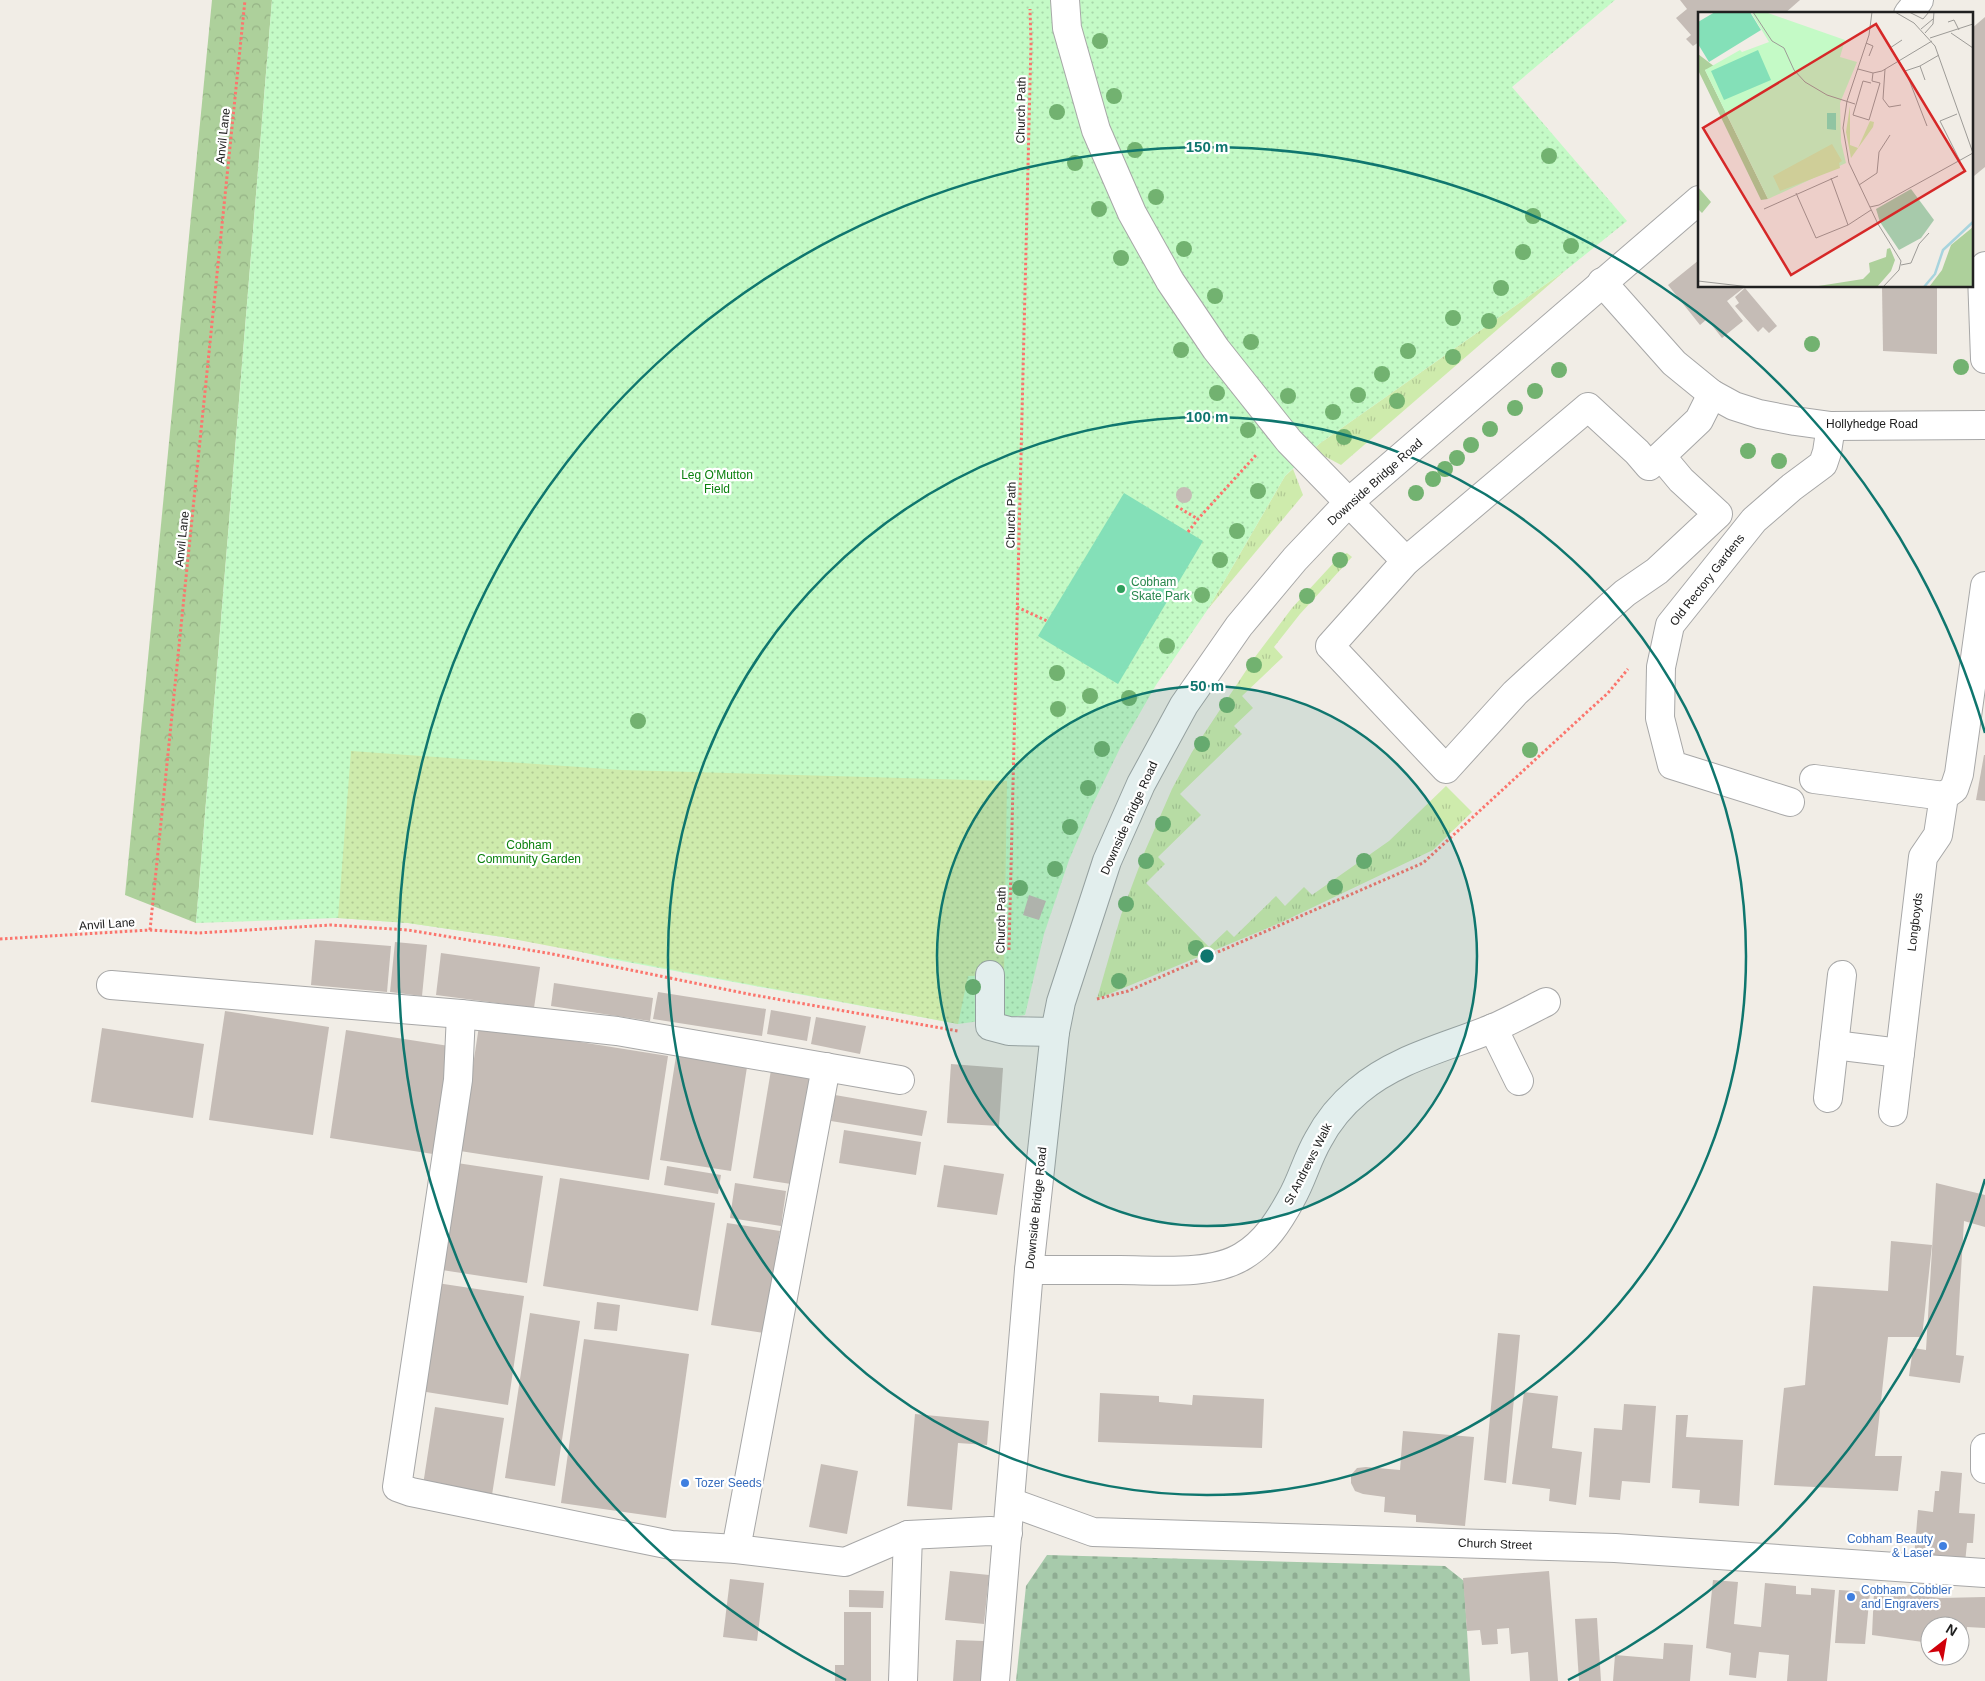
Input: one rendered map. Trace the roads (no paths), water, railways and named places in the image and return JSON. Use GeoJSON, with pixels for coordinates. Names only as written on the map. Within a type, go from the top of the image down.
{"type":"FeatureCollection","features":[{"type":"Feature","properties":{"kind":"street"},"geometry":{"type":"LineString","coordinates":[[1065,0],[1067,28],[1096,130],[1132,213],[1175,289],[1216,349],[1280,430],[1406,562]]}},
{"type":"Feature","properties":{"kind":"street"},"geometry":{"type":"LineString","coordinates":[[1910,12],[1920,0]]}},
{"type":"Feature","properties":{"kind":"street","name":"Downside Bridge Road"},"geometry":{"type":"LineString","coordinates":[[995,1681],[1029,1270],[1055,1032],[1061,1002],[1108,861],[1141,784],[1184,706],[1239,626],[1295,558],[1349,502],[1698,201]]}},
{"type":"Feature","properties":{"kind":"street"},"geometry":{"type":"LineString","coordinates":[[1985,266],[1982,275],[1985,359]]}},
{"type":"Feature","properties":{"kind":"street","name":"Hollyhedge Road"},"geometry":{"type":"LineString","coordinates":[[1602,282],[1674,363],[1712,394],[1734,406],[1794,422],[1831,426],[1985,425]]}},
{"type":"Feature","properties":{"kind":"street"},"geometry":{"type":"LineString","coordinates":[[1655,461],[1699,420],[1712,394]]}},
{"type":"Feature","properties":{"kind":"street"},"geometry":{"type":"LineString","coordinates":[[1588,407],[1637,452],[1655,461],[1681,480],[1718,514],[1657,571],[1625,593],[1608,608],[1516,693],[1446,769],[1330,646],[1406,562],[1588,407]]}},
{"type":"Feature","properties":{"kind":"street","name":"Old Rectory Gardens"},"geometry":{"type":"LineString","coordinates":[[1790,802],[1672,765],[1660,718],[1660,667],[1670,625],[1754,520],[1792,487],[1823,464],[1831,426]]}},
{"type":"Feature","properties":{"kind":"street","name":"Longboyds"},"geometry":{"type":"LineString","coordinates":[[1893,1112],[1923,857],[1938,834],[1944,796],[1954,788],[1959,774],[1985,586]]}},
{"type":"Feature","properties":{"kind":"street"},"geometry":{"type":"LineString","coordinates":[[1814,779],[1944,796]]}},
{"type":"Feature","properties":{"kind":"street"},"geometry":{"type":"LineString","coordinates":[[1000,966],[990,1026],[1009,1031],[1055,1032]]}},
{"type":"Feature","properties":{"kind":"street"},"geometry":{"type":"LineString","coordinates":[[1828,1098],[1842,975]]}},
{"type":"Feature","properties":{"kind":"street"},"geometry":{"type":"LineString","coordinates":[[111,985],[461,1014],[617,1030],[900,1080]]}},
{"type":"Feature","properties":{"kind":"street","name":"St Andrews Walk"},"geometry":{"type":"LineString","coordinates":[[1029,1270],[1174,1270],[1224,1264],[1242,1257],[1256,1247],[1282,1215],[1301,1181],[1316,1142],[1327,1124],[1339,1108],[1360,1089],[1402,1064],[1493,1028],[1546,1002]]}},
{"type":"Feature","properties":{"kind":"street"},"geometry":{"type":"LineString","coordinates":[[461,1014],[458,1080],[397,1487],[411,1492],[671,1545],[736,1549],[845,1562],[908,1535],[990,1531],[1008,1533]]}},
{"type":"Feature","properties":{"kind":"street"},"geometry":{"type":"LineString","coordinates":[[1493,1028],[1519,1081]]}},
{"type":"Feature","properties":{"kind":"street"},"geometry":{"type":"LineString","coordinates":[[1834,1045],[1900,1054]]}},
{"type":"Feature","properties":{"kind":"street"},"geometry":{"type":"LineString","coordinates":[[736,1549],[826,1066]]}},
{"type":"Feature","properties":{"kind":"street"},"geometry":{"type":"LineString","coordinates":[[1985,1448],[1985,1469]]}},
{"type":"Feature","properties":{"kind":"street","name":"Church Street"},"geometry":{"type":"LineString","coordinates":[[1010,1502],[1093,1532],[1614,1548],[1985,1573]]}},
{"type":"Feature","properties":{"kind":"street"},"geometry":{"type":"LineString","coordinates":[[903,1681],[908,1535]]}},
{"type":"Feature","properties":{"kind":"place","name":"Cobham Skate Park"},"geometry":{"type":"Point","coordinates":[1121,589]}},
{"type":"Feature","properties":{"kind":"place","name":"Tozer Seeds"},"geometry":{"type":"Point","coordinates":[685,1483]}},
{"type":"Feature","properties":{"kind":"place","name":"Cobham Beauty & Laser"},"geometry":{"type":"Point","coordinates":[1943,1546]}},
{"type":"Feature","properties":{"kind":"place","name":"Cobham Cobbler and Engravers"},"geometry":{"type":"Point","coordinates":[1851,1597]}},
{"type":"Feature","properties":{"kind":"park label","name":"Leg O'Mutton Field"},"geometry":{"type":"Point","coordinates":[717,482]}},
{"type":"Feature","properties":{"kind":"park label","name":"Cobham Community Garden"},"geometry":{"type":"Point","coordinates":[529,852]}}]}
